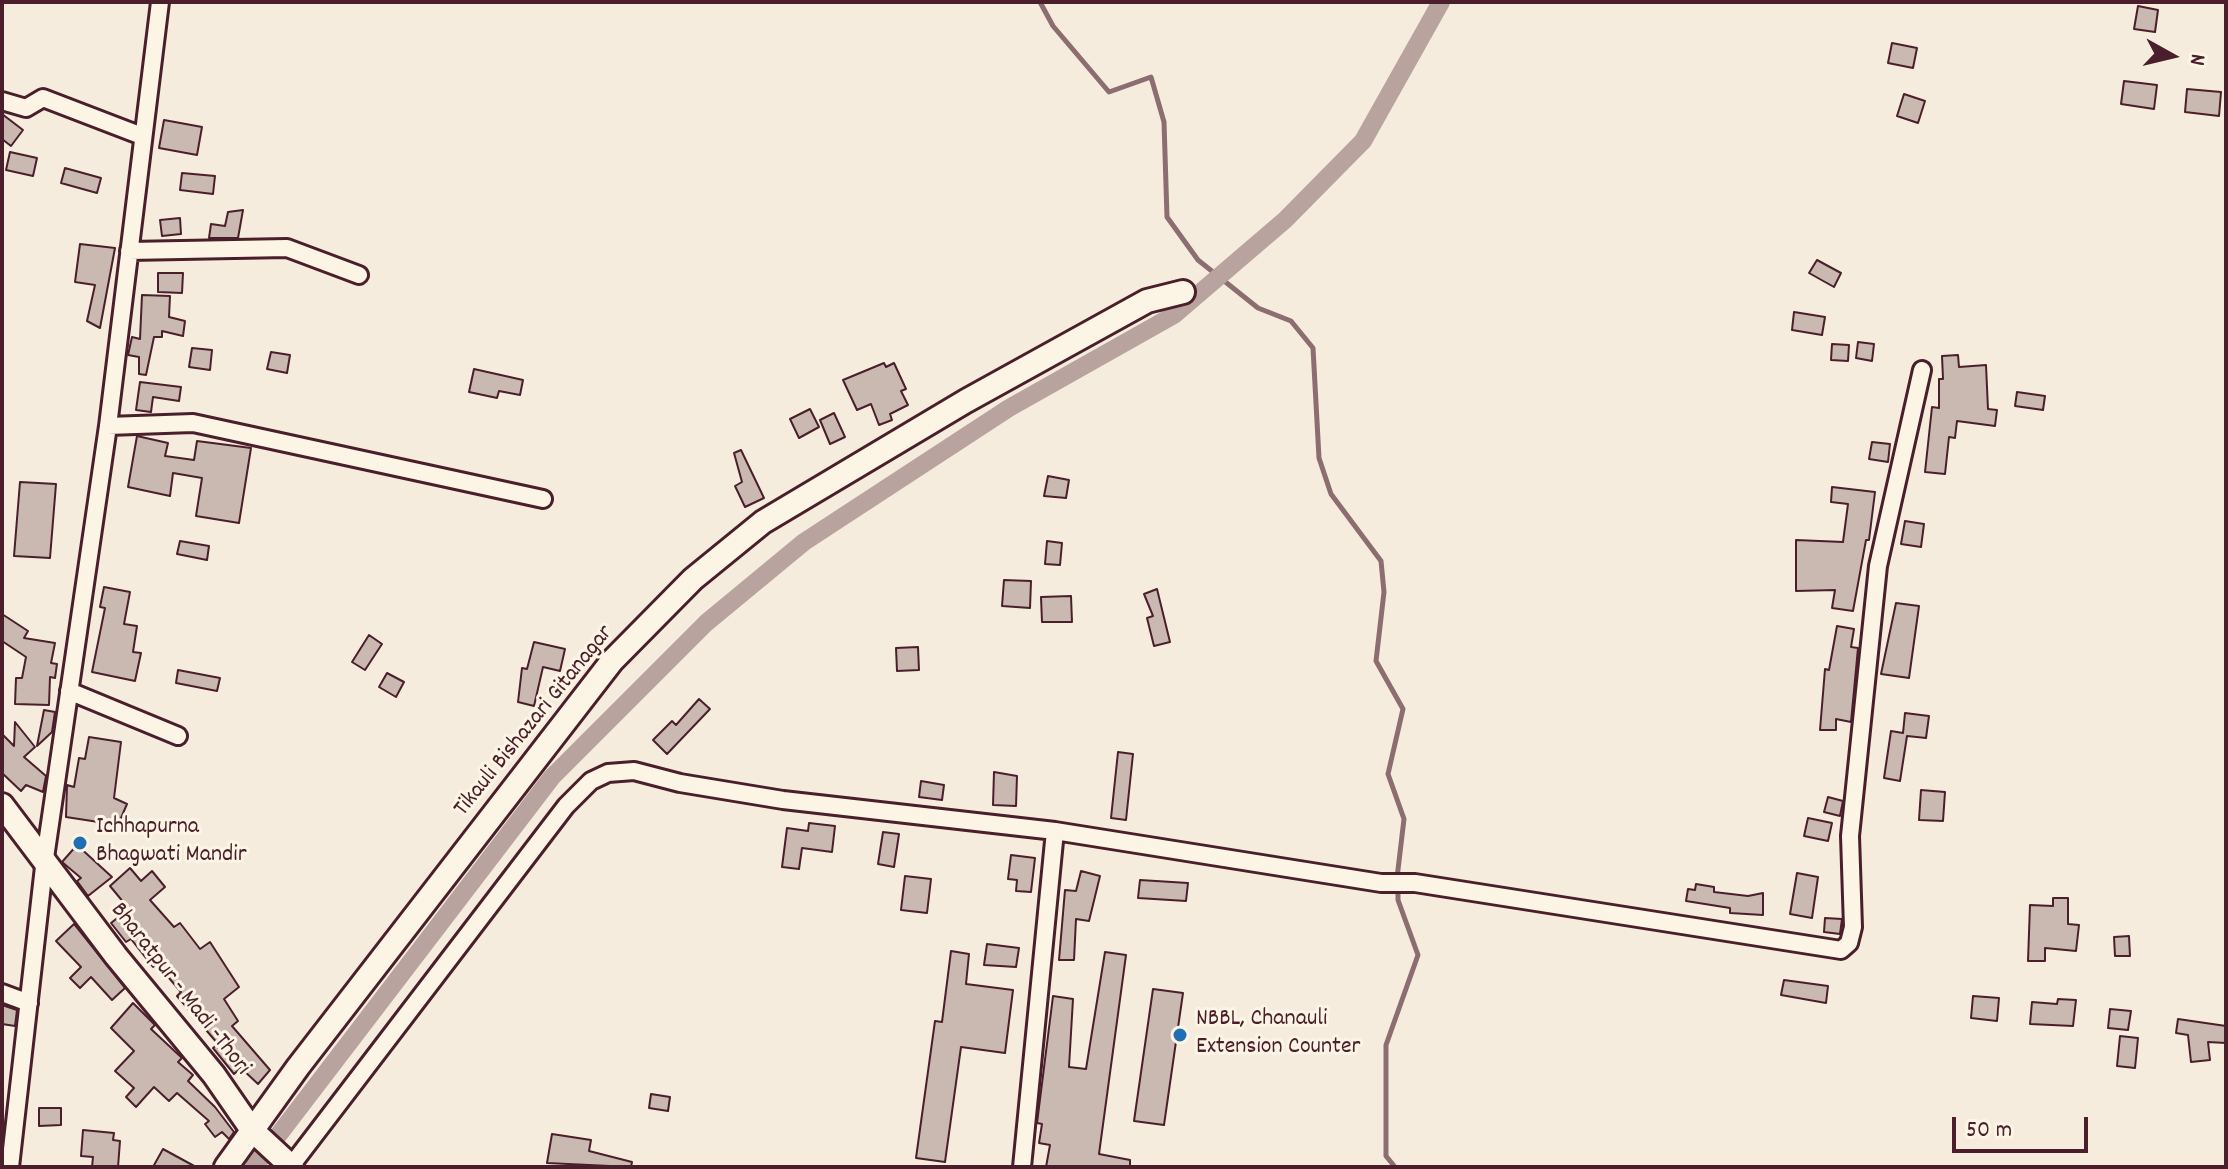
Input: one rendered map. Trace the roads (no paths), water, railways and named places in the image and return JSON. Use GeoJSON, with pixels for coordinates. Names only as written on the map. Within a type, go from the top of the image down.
{"type":"FeatureCollection","features":[{"type":"Feature","properties":{"kind":"street"},"geometry":{"type":"LineString","coordinates":[[10,1167],[45,858],[108,426],[160,2]]}},
{"type":"Feature","properties":{"kind":"street"},"geometry":{"type":"LineString","coordinates":[[2,101],[26,108],[43,98],[142,136]]}},
{"type":"Feature","properties":{"kind":"street"},"geometry":{"type":"LineString","coordinates":[[129,251],[287,248],[359,275]]}},
{"type":"Feature","properties":{"kind":"street","name":"Tikauli Bishazari Gitanagar"},"geometry":{"type":"LineString","coordinates":[[226,1167],[612,661],[693,579],[763,522],[966,401],[1147,301],[1183,292]]}},
{"type":"Feature","properties":{"kind":"street"},"geometry":{"type":"LineString","coordinates":[[287,1162],[566,806],[591,781],[608,773],[634,771],[680,783],[783,800],[1055,831],[1381,883],[1415,883],[1841,950],[1849,943],[1853,927],[1850,836],[1878,566],[1922,370]]}},
{"type":"Feature","properties":{"kind":"street"},"geometry":{"type":"LineString","coordinates":[[108,426],[193,423],[543,499]]}},
{"type":"Feature","properties":{"kind":"street"},"geometry":{"type":"LineString","coordinates":[[69,691],[178,736]]}},
{"type":"Feature","properties":{"kind":"street","name":"Bharatpur - Madi -Thori"},"geometry":{"type":"LineString","coordinates":[[2,805],[116,956],[214,1075],[253,1131],[287,1162]]}},
{"type":"Feature","properties":{"kind":"street"},"geometry":{"type":"LineString","coordinates":[[1022,1167],[1055,831]]}},
{"type":"Feature","properties":{"kind":"street"},"geometry":{"type":"LineString","coordinates":[[2,993],[29,1003]]}},
{"type":"Feature","properties":{"kind":"waterway"},"geometry":{"type":"LineString","coordinates":[[1040,2],[1053,26],[1109,92],[1151,77],[1164,122],[1167,217],[1198,260],[1258,308],[1291,321],[1313,348],[1319,458],[1331,494],[1381,561],[1384,592],[1376,661],[1403,709],[1388,774],[1404,819],[1397,878]]}},
{"type":"Feature","properties":{"kind":"waterway"},"geometry":{"type":"LineString","coordinates":[[254,1167],[552,777],[706,623],[804,542],[1009,408],[1174,315],[1285,220],[1363,141],[1441,2]]}},
{"type":"Feature","properties":{"kind":"waterway"},"geometry":{"type":"LineString","coordinates":[[1395,1167],[1386,1156],[1386,1045],[1418,955],[1398,900],[1398,888]]}},
{"type":"Feature","properties":{"kind":"place","name":"Ichhapurna Bhagwati Mandir"},"geometry":{"type":"Point","coordinates":[80,843]}},
{"type":"Feature","properties":{"kind":"place","name":"NBBL, Chanauli Extension Counter"},"geometry":{"type":"Point","coordinates":[1180,1035]}}]}
